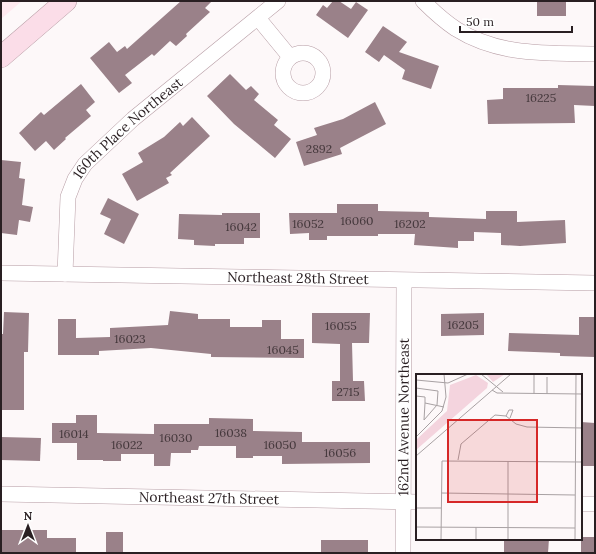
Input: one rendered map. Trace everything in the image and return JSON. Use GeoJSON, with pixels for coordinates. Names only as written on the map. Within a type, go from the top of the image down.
{"type":"FeatureCollection","features":[{"type":"Feature","properties":{"kind":"main road"},"geometry":{"type":"LineString","coordinates":[[1,57],[66,1]]}},
{"type":"Feature","properties":{"kind":"street","name":"160th Place Northeast"},"geometry":{"type":"LineString","coordinates":[[65,274],[68,197],[75,178],[85,164],[133,119],[278,1]]}},
{"type":"Feature","properties":{"kind":"street"},"geometry":{"type":"LineString","coordinates":[[423,1],[436,14],[455,28],[476,40],[503,48],[529,53],[595,54]]}},
{"type":"Feature","properties":{"kind":"street"},"geometry":{"type":"LineString","coordinates":[[258,18],[290,57]]}},
{"type":"Feature","properties":{"kind":"street","name":"Northeast 28th Street"},"geometry":{"type":"LineString","coordinates":[[1,273],[595,283]]}},
{"type":"Feature","properties":{"kind":"street","name":"162nd Avenue Northeast"},"geometry":{"type":"LineString","coordinates":[[403,553],[410,502],[404,280]]}},
{"type":"Feature","properties":{"kind":"street","name":"Northeast 27th Street"},"geometry":{"type":"LineString","coordinates":[[1,494],[410,502]]}},
{"type":"Feature","properties":{"kind":"street"},"geometry":{"type":"LineString","coordinates":[[582,504],[595,504]]}},
{"type":"Feature","properties":{"kind":"shaded area"},"geometry":{"type":"Polygon","coordinates":[[[1,1],[22,1],[1,19],[1,1]]]}},
{"type":"Feature","properties":{"kind":"building"},"geometry":{"type":"Polygon","coordinates":[[[181,1],[212,1],[205,8],[210,12],[186,34],[187,36],[176,46],[170,41],[154,56],[152,54],[125,75],[132,83],[119,93],[90,58],[109,42],[117,52],[125,46],[127,49],[181,1]]]}},
{"type":"Feature","properties":{"kind":"building"},"geometry":{"type":"Polygon","coordinates":[[[333,1],[339,1],[351,9],[356,2],[368,10],[348,38],[316,15],[323,5],[327,8],[333,1]]]}},
{"type":"Feature","properties":{"kind":"building"},"geometry":{"type":"Polygon","coordinates":[[[537,1],[566,1],[566,16],[537,16],[537,1]]]}},
{"type":"Feature","properties":{"kind":"building"},"geometry":{"type":"Polygon","coordinates":[[[383,26],[407,42],[399,52],[439,66],[431,89],[402,79],[405,70],[384,55],[379,62],[365,52],[383,26]]]}},
{"type":"Feature","properties":{"kind":"building"},"geometry":{"type":"Polygon","coordinates":[[[230,74],[246,90],[251,86],[259,94],[254,100],[278,120],[274,125],[291,139],[275,158],[234,124],[207,96],[230,74]]]}},
{"type":"Feature","properties":{"kind":"building"},"geometry":{"type":"Polygon","coordinates":[[[81,84],[95,102],[86,110],[91,116],[65,138],[66,139],[54,150],[46,141],[35,151],[19,133],[41,112],[44,115],[81,84]]]}},
{"type":"Feature","properties":{"kind":"building"},"geometry":{"type":"Polygon","coordinates":[[[558,85],[595,86],[595,106],[574,105],[575,123],[488,124],[487,100],[503,99],[503,88],[558,88],[558,85]]]}},
{"type":"Feature","properties":{"kind":"building"},"geometry":{"type":"Polygon","coordinates":[[[375,102],[386,124],[340,148],[342,154],[304,166],[296,142],[317,135],[314,128],[343,119],[375,102]]]}},
{"type":"Feature","properties":{"kind":"building"},"geometry":{"type":"Polygon","coordinates":[[[192,117],[210,136],[170,173],[172,175],[166,178],[169,183],[137,201],[122,174],[143,162],[138,153],[164,137],[180,122],[183,126],[192,117]]]}},
{"type":"Feature","properties":{"kind":"building"},"geometry":{"type":"Polygon","coordinates":[[[1,160],[21,162],[19,178],[25,179],[22,205],[33,207],[30,222],[19,220],[17,235],[1,233],[1,160]]]}},
{"type":"Feature","properties":{"kind":"building"},"geometry":{"type":"Polygon","coordinates":[[[108,198],[139,214],[124,244],[104,234],[111,219],[100,214],[108,198]]]}},
{"type":"Feature","properties":{"kind":"building"},"geometry":{"type":"Polygon","coordinates":[[[337,204],[378,204],[378,211],[429,212],[429,217],[486,219],[486,211],[517,211],[517,222],[565,220],[566,243],[520,246],[501,245],[501,233],[474,232],[474,241],[458,241],[458,248],[414,245],[415,234],[327,236],[327,240],[309,240],[309,233],[290,234],[289,213],[337,213],[337,204]]]}},
{"type":"Feature","properties":{"kind":"building"},"geometry":{"type":"Polygon","coordinates":[[[222,213],[260,213],[260,238],[244,238],[244,244],[215,244],[215,246],[194,245],[194,240],[178,239],[179,214],[222,215],[222,213]]]}},
{"type":"Feature","properties":{"kind":"building"},"geometry":{"type":"Polygon","coordinates":[[[170,311],[198,314],[198,319],[230,319],[230,327],[262,327],[262,320],[281,320],[281,339],[304,339],[304,358],[211,357],[211,354],[151,348],[99,351],[99,355],[58,355],[58,319],[76,319],[76,338],[110,337],[110,328],[168,325],[170,311]]]}},
{"type":"Feature","properties":{"kind":"building"},"geometry":{"type":"Polygon","coordinates":[[[4,312],[29,313],[28,352],[24,352],[24,410],[1,410],[1,334],[3,334],[4,312]]]}},
{"type":"Feature","properties":{"kind":"building"},"geometry":{"type":"Polygon","coordinates":[[[312,313],[370,313],[369,343],[352,343],[353,381],[364,381],[365,401],[332,401],[332,381],[340,381],[340,344],[312,343],[312,313]]]}},
{"type":"Feature","properties":{"kind":"building"},"geometry":{"type":"Polygon","coordinates":[[[484,313],[484,335],[441,336],[441,314],[484,313]]]}},
{"type":"Feature","properties":{"kind":"building"},"geometry":{"type":"Polygon","coordinates":[[[579,317],[595,317],[595,357],[560,356],[560,353],[508,351],[509,333],[579,335],[579,317]]]}},
{"type":"Feature","properties":{"kind":"building"},"geometry":{"type":"Polygon","coordinates":[[[76,415],[97,415],[97,433],[154,434],[154,424],[209,424],[209,418],[253,419],[253,431],[302,432],[302,442],[370,442],[370,463],[282,464],[282,456],[253,456],[253,458],[236,458],[236,446],[199,446],[198,450],[191,450],[191,453],[171,453],[170,466],[154,466],[154,454],[121,454],[121,461],[77,460],[77,443],[52,443],[52,423],[76,423],[76,415]]]}},
{"type":"Feature","properties":{"kind":"building"},"geometry":{"type":"Polygon","coordinates":[[[582,422],[595,423],[595,466],[582,466],[582,422]]]}},
{"type":"Feature","properties":{"kind":"building"},"geometry":{"type":"Polygon","coordinates":[[[1,437],[41,438],[40,461],[1,460],[1,437]]]}},
{"type":"Feature","properties":{"kind":"building"},"geometry":{"type":"Polygon","coordinates":[[[1,530],[47,530],[47,538],[76,538],[76,553],[1,553],[1,530]]]}},
{"type":"Feature","properties":{"kind":"building"},"geometry":{"type":"Polygon","coordinates":[[[106,532],[123,532],[123,553],[106,553],[106,532]]]}},
{"type":"Feature","properties":{"kind":"building"},"geometry":{"type":"Polygon","coordinates":[[[582,537],[595,537],[595,553],[581,553],[582,537]]]}},
{"type":"Feature","properties":{"kind":"building"},"geometry":{"type":"Polygon","coordinates":[[[321,540],[368,540],[368,553],[321,553],[321,540]]]}},
{"type":"Feature","properties":{"kind":"building"},"geometry":{"type":"Polygon","coordinates":[[[504,540],[549,540],[548,553],[504,553],[504,540]]]}}]}
